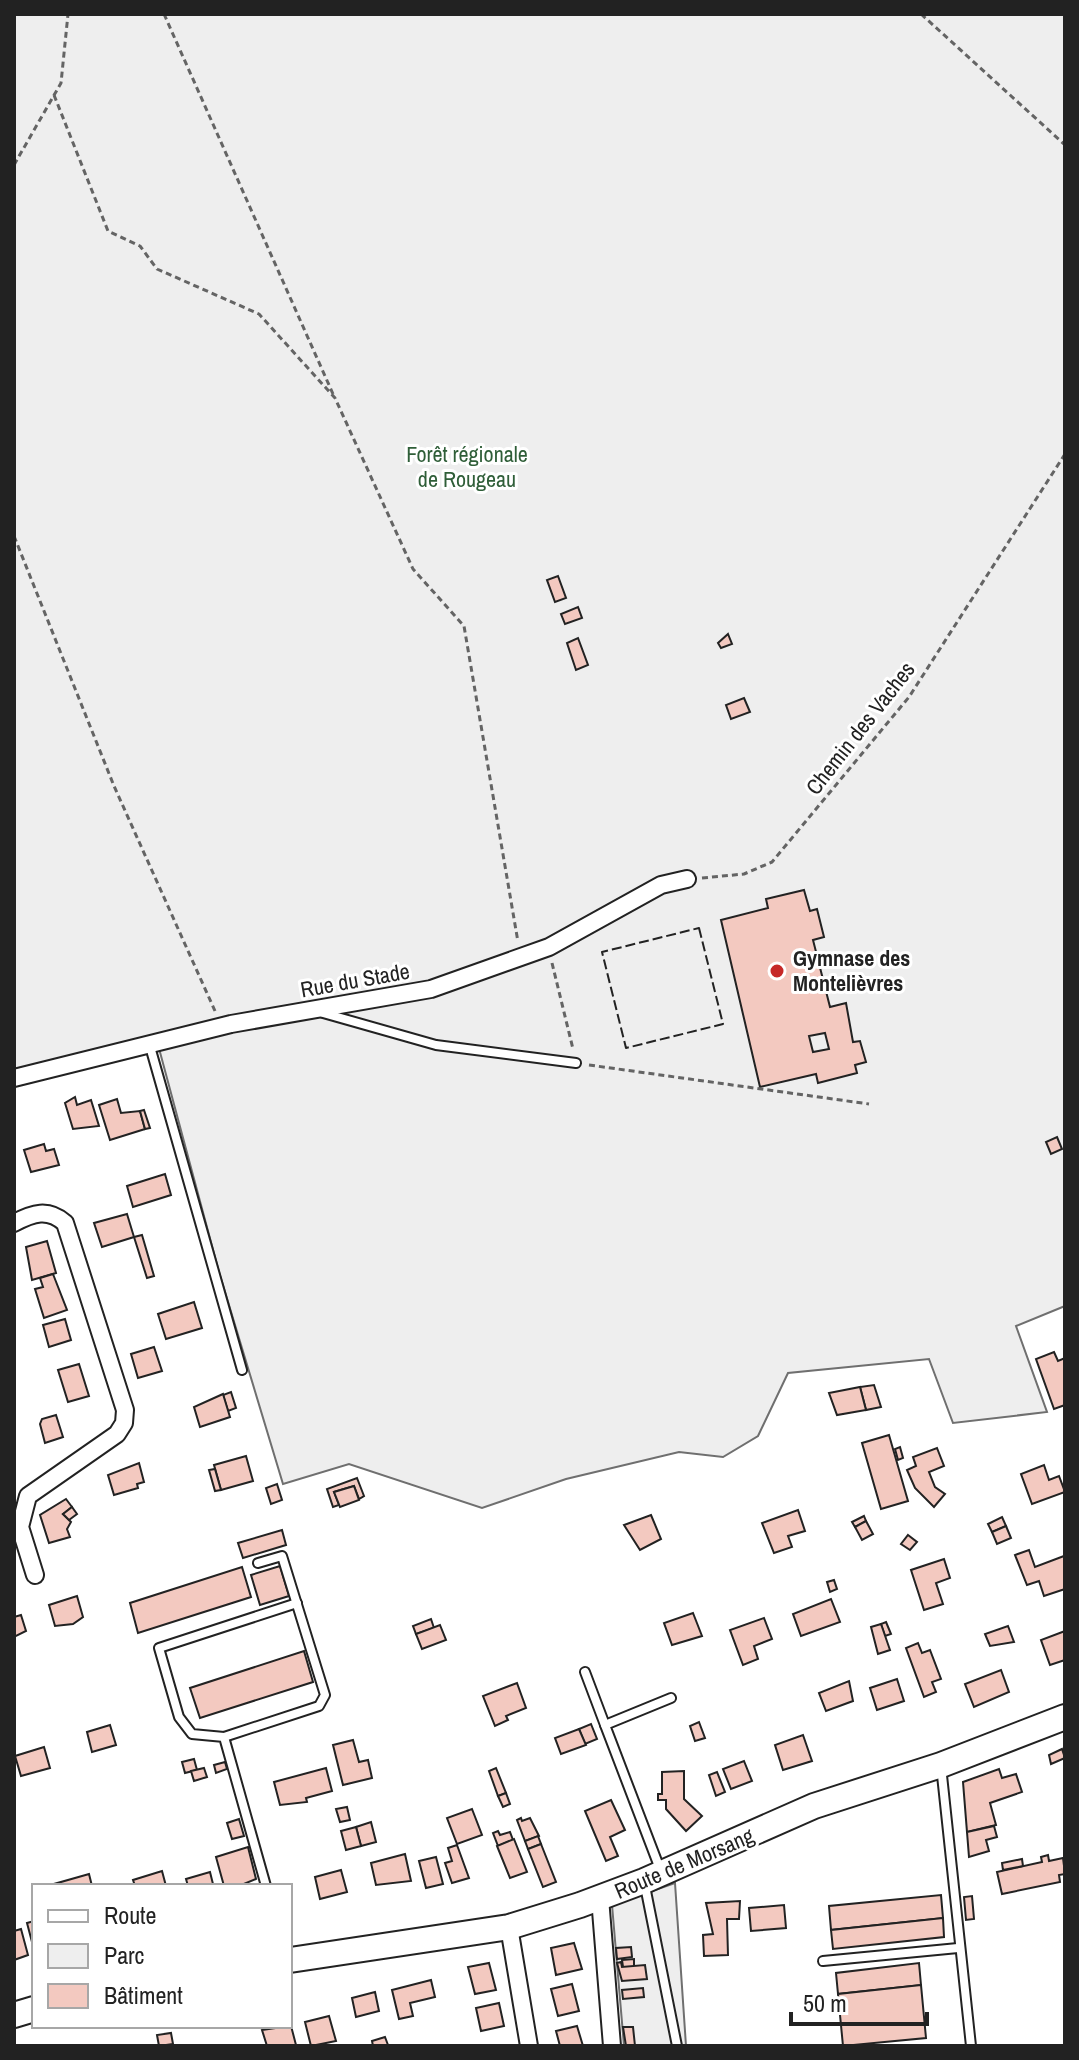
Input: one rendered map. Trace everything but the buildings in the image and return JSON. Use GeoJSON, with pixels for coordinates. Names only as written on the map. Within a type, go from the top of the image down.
{"type":"FeatureCollection","features":[{"type":"Feature","properties":{"kind":"street","name":"Rue du Stade"},"geometry":{"type":"LineString","coordinates":[[14,1078],[148,1042],[222,1026],[431,989],[549,947],[661,885],[687,879]]}},
{"type":"Feature","properties":{"kind":"street"},"geometry":{"type":"LineString","coordinates":[[14,1223],[40,1213],[55,1214],[65,1223],[125,1410],[124,1423],[117,1434],[28,1496],[20,1527],[35,1575]]}},
{"type":"Feature","properties":{"kind":"street","name":"Route de Morsang"},"geometry":{"type":"LineString","coordinates":[[292,1960],[509,1927],[600,1898],[814,1806],[941,1765],[1065,1717]]}},
{"type":"Feature","properties":{"kind":"street"},"geometry":{"type":"LineString","coordinates":[[600,1898],[612,2046]]}},
{"type":"Feature","properties":{"kind":"street"},"geometry":{"type":"LineString","coordinates":[[509,1927],[529,2046]]}},
{"type":"Feature","properties":{"kind":"lane"},"geometry":{"type":"LineString","coordinates":[[314,1010],[436,1045],[576,1063]]}},
{"type":"Feature","properties":{"kind":"lane"},"geometry":{"type":"LineString","coordinates":[[148,1042],[242,1370]]}},
{"type":"Feature","properties":{"kind":"lane"},"geometry":{"type":"LineString","coordinates":[[258,1563],[282,1556],[297,1603],[325,1695],[319,1706],[224,1737],[192,1734],[179,1717],[159,1648],[297,1603]]}},
{"type":"Feature","properties":{"kind":"lane"},"geometry":{"type":"LineString","coordinates":[[585,1672],[605,1725],[652,1877],[677,2046]]}},
{"type":"Feature","properties":{"kind":"lane"},"geometry":{"type":"LineString","coordinates":[[605,1725],[671,1698]]}},
{"type":"Feature","properties":{"kind":"lane"},"geometry":{"type":"LineString","coordinates":[[224,1737],[265,1884]]}},
{"type":"Feature","properties":{"kind":"lane"},"geometry":{"type":"LineString","coordinates":[[941,1765],[958,1948],[971,2046]]}},
{"type":"Feature","properties":{"kind":"lane"},"geometry":{"type":"LineString","coordinates":[[823,1961],[958,1948]]}},
{"type":"Feature","properties":{"kind":"path"},"geometry":{"type":"LineString","coordinates":[[14,165],[61,83],[68,14]]}},
{"type":"Feature","properties":{"kind":"path"},"geometry":{"type":"LineString","coordinates":[[164,14],[413,569],[464,626],[521,957]]}},
{"type":"Feature","properties":{"kind":"path"},"geometry":{"type":"LineString","coordinates":[[921,14],[1065,145]]}},
{"type":"Feature","properties":{"kind":"path"},"geometry":{"type":"LineString","coordinates":[[54,95],[108,231],[140,246],[157,269],[259,314],[335,398]]}},
{"type":"Feature","properties":{"kind":"path","name":"Chemin des Vaches"},"geometry":{"type":"LineString","coordinates":[[687,879],[744,874],[772,862],[909,697],[1065,454]]}},
{"type":"Feature","properties":{"kind":"path"},"geometry":{"type":"LineString","coordinates":[[14,536],[114,786],[222,1026]]}},
{"type":"Feature","properties":{"kind":"path"},"geometry":{"type":"LineString","coordinates":[[549,947],[576,1063],[869,1104]]}},
{"type":"Feature","properties":{"kind":"green space","name":"Forêt régionale de Rougeau"},"geometry":{"type":"Polygon","coordinates":[[[14,14],[1065,14],[1065,1306],[1016,1326],[1047,1412],[953,1423],[929,1359],[788,1373],[758,1436],[723,1457],[679,1452],[566,1479],[482,1508],[349,1464],[283,1484],[219,1272],[157,1041],[14,1077],[14,14]]]}},
{"type":"Feature","properties":{"kind":"green space"},"geometry":{"type":"Polygon","coordinates":[[[675,1883],[686,2046],[624,2046],[612,1905],[675,1883]]]}},
{"type":"Feature","properties":{"kind":"fence"},"geometry":{"type":"LineString","coordinates":[[699,928],[723,1024],[626,1048],[602,952],[699,928]]}},
{"type":"Feature","properties":{"kind":"place","name":"Gymnase des Montelièvres"},"geometry":{"type":"Point","coordinates":[777,971]}}]}
